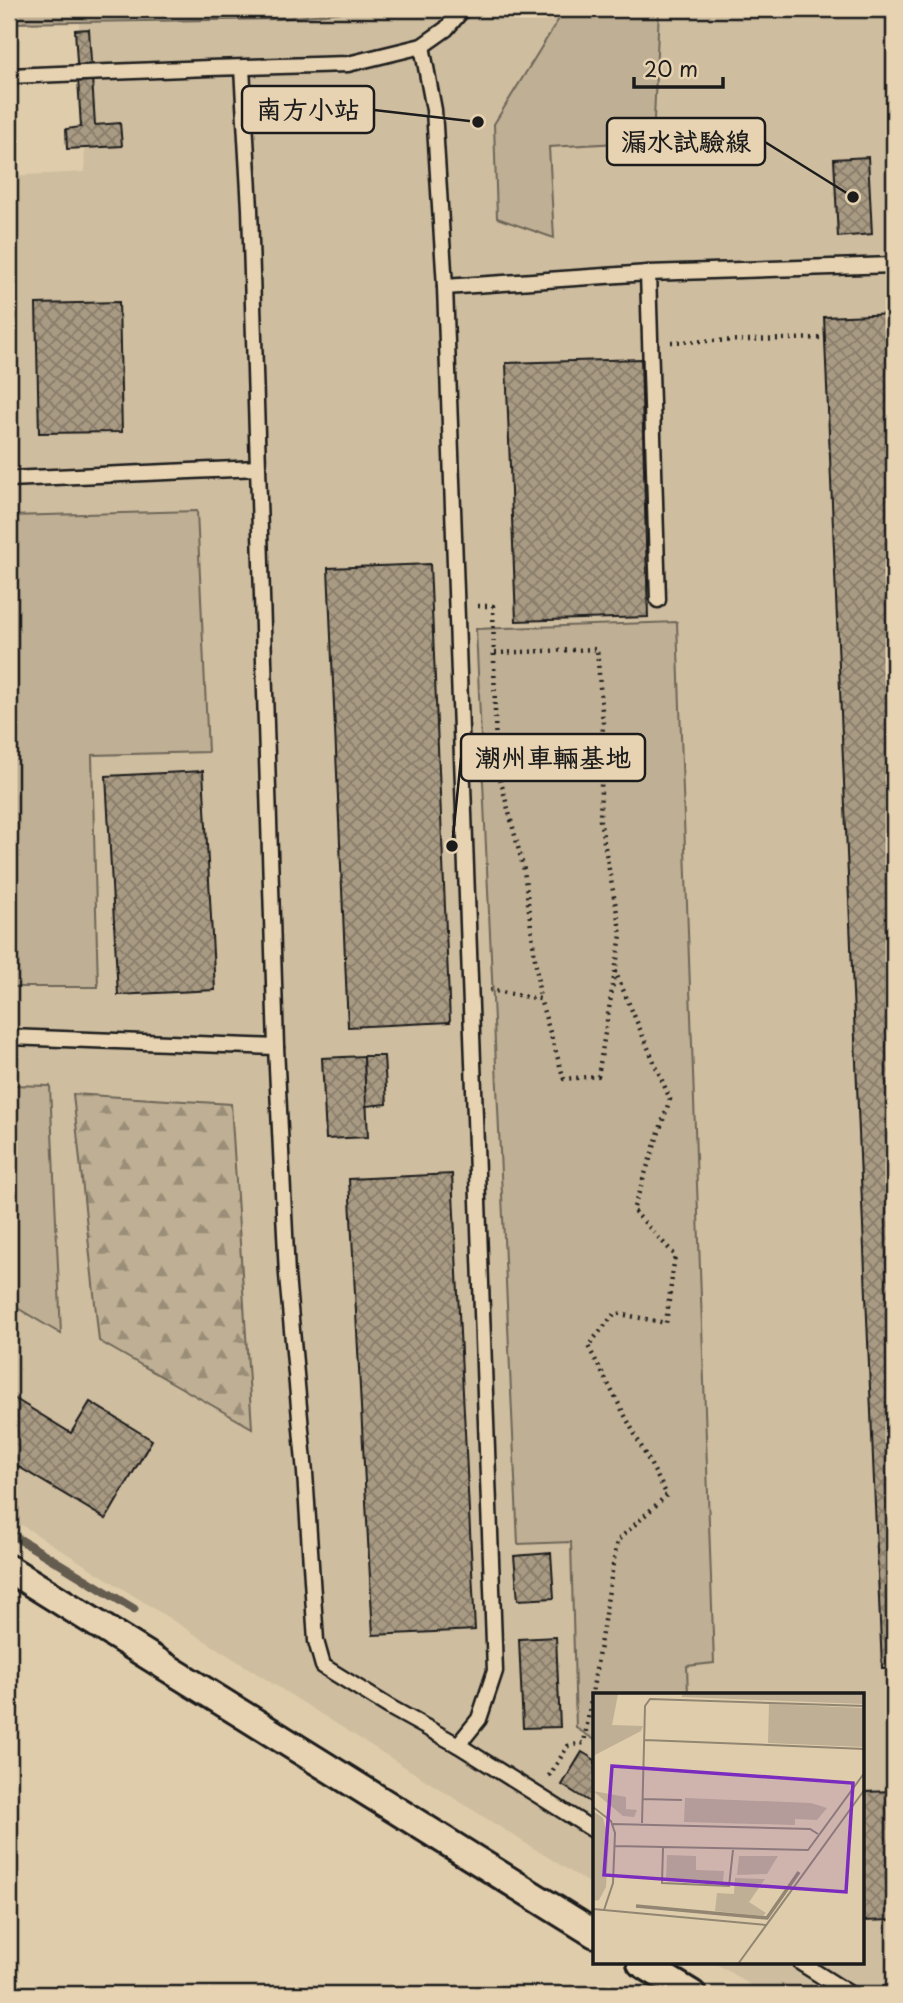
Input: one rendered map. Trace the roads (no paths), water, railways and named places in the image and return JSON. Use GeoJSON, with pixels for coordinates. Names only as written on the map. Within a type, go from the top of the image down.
{"type":"FeatureCollection","features":[{"type":"Feature","properties":{"kind":"street"},"geometry":{"type":"LineString","coordinates":[[9,1569],[593,1933]]}},
{"type":"Feature","properties":{"kind":"street"},"geometry":{"type":"LineString","coordinates":[[644,1965],[692,1994]]}},
{"type":"Feature","properties":{"kind":"lane"},"geometry":{"type":"LineString","coordinates":[[9,76],[348,64],[422,46],[446,29],[463,9]]}},
{"type":"Feature","properties":{"kind":"lane"},"geometry":{"type":"LineString","coordinates":[[422,46],[434,110],[445,288],[495,1671],[480,1718],[458,1745]]}},
{"type":"Feature","properties":{"kind":"lane"},"geometry":{"type":"LineString","coordinates":[[242,68],[250,209],[276,1047],[287,1275],[316,1641],[323,1666],[458,1745],[593,1830]]}},
{"type":"Feature","properties":{"kind":"lane"},"geometry":{"type":"LineString","coordinates":[[445,288],[648,273],[894,265]]}},
{"type":"Feature","properties":{"kind":"lane"},"geometry":{"type":"LineString","coordinates":[[648,273],[658,600]]}},
{"type":"Feature","properties":{"kind":"lane"},"geometry":{"type":"LineString","coordinates":[[9,479],[258,468]]}},
{"type":"Feature","properties":{"kind":"lane"},"geometry":{"type":"LineString","coordinates":[[9,1037],[276,1047]]}},
{"type":"Feature","properties":{"kind":"lane"},"geometry":{"type":"LineString","coordinates":[[804,1965],[850,1994]]}},
{"type":"Feature","properties":{"kind":"waterway"},"geometry":{"type":"LineString","coordinates":[[9,1533],[134,1609]]}},
{"type":"Feature","properties":{"kind":"place","name":"南方小站"},"geometry":{"type":"Point","coordinates":[478,122]}},
{"type":"Feature","properties":{"kind":"place","name":"漏水試驗線"},"geometry":{"type":"Point","coordinates":[853,197]}},
{"type":"Feature","properties":{"kind":"place","name":"潮州車輛基地"},"geometry":{"type":"Point","coordinates":[452,846]}}]}
